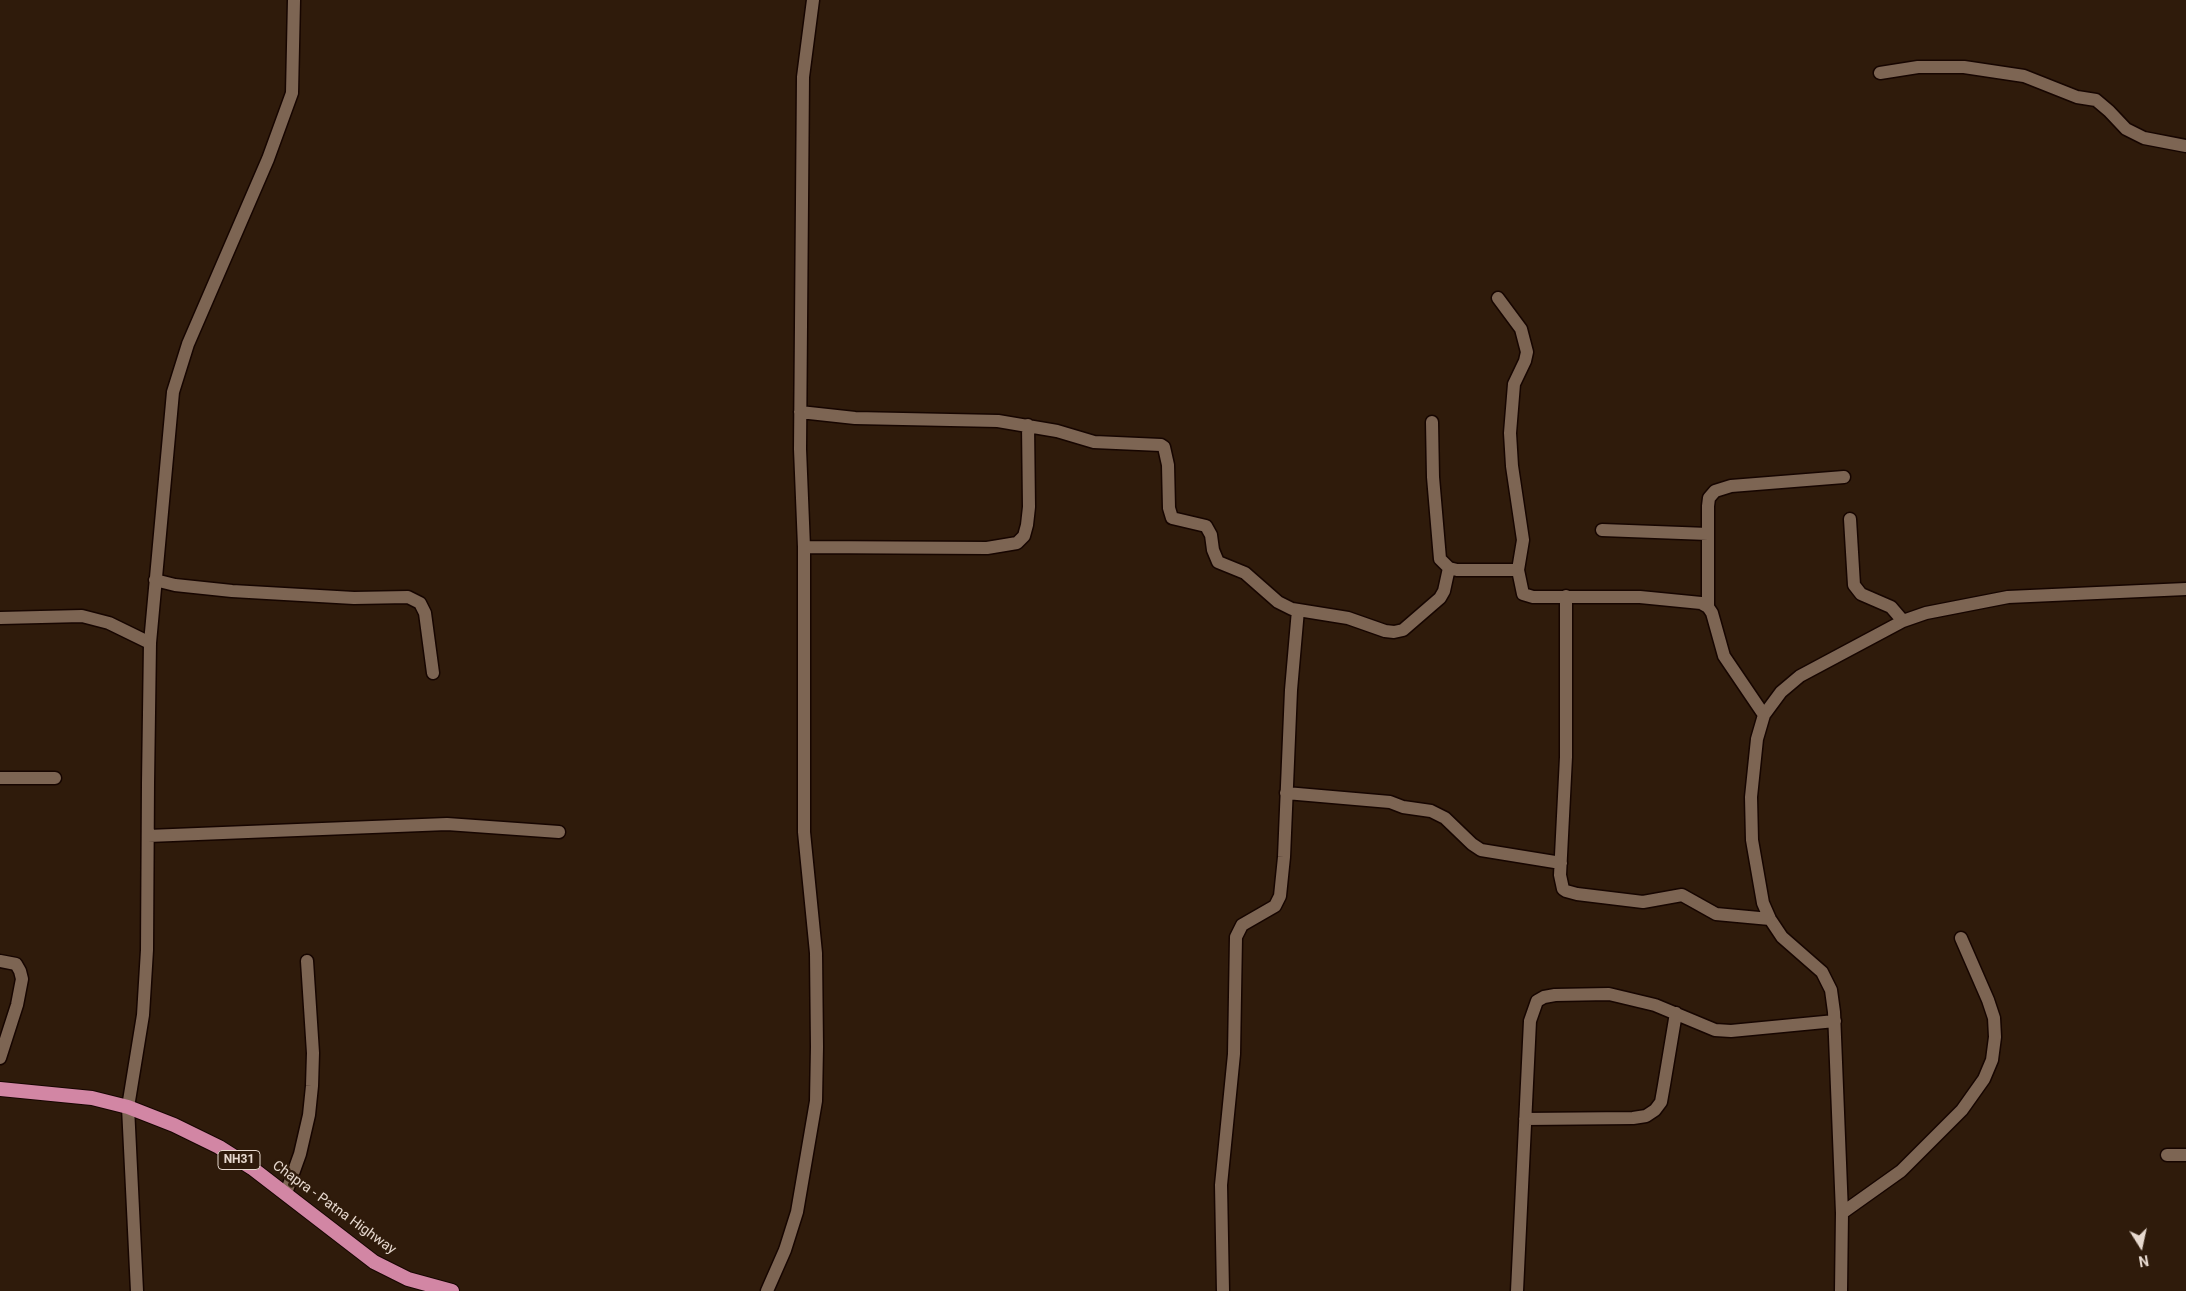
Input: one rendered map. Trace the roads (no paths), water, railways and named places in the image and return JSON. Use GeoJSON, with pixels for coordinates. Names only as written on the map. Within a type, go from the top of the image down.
{"type":"FeatureCollection","features":[{"type":"Feature","properties":{"kind":"highway","name":"Chapra - Patna Highway"},"geometry":{"type":"LineString","coordinates":[[0,1089],[92,1098],[128,1107],[174,1125],[219,1147],[286,1193],[374,1262],[408,1279],[452,1291]]}},
{"type":"Feature","properties":{"kind":"street"},"geometry":{"type":"LineString","coordinates":[[137,1291],[128,1107],[144,1006],[147,950],[150,643],[173,392],[188,344],[268,158],[292,93],[294,0]]}},
{"type":"Feature","properties":{"kind":"street"},"geometry":{"type":"LineString","coordinates":[[767,1291],[785,1250],[797,1212],[816,1101],[816,953],[804,832],[804,547],[800,412],[803,77],[812,0]]}},
{"type":"Feature","properties":{"kind":"street"},"geometry":{"type":"LineString","coordinates":[[1880,73],[1918,67],[1964,67],[2024,76],[2077,97],[2096,100],[2126,129],[2144,138],[2186,146]]}},
{"type":"Feature","properties":{"kind":"street"},"geometry":{"type":"LineString","coordinates":[[1498,298],[1520,329],[1527,352],[1525,361],[1514,384],[1510,420],[1512,466],[1523,540],[1518,570],[1521,590],[1526,596],[1670,599],[1701,603],[1708,607]]}},
{"type":"Feature","properties":{"kind":"street"},"geometry":{"type":"LineString","coordinates":[[800,412],[855,418],[998,421],[1058,431],[1094,442],[1160,445],[1164,448],[1168,465],[1169,508],[1172,518],[1206,526],[1211,535],[1218,562],[1245,573],[1278,602],[1298,610],[1348,618],[1385,631],[1403,630],[1440,598],[1444,591],[1449,568]]}},
{"type":"Feature","properties":{"kind":"street"},"geometry":{"type":"LineString","coordinates":[[1432,422],[1438,552],[1443,565],[1449,568],[1473,571],[1518,570]]}},
{"type":"Feature","properties":{"kind":"street"},"geometry":{"type":"LineString","coordinates":[[804,547],[987,548],[1016,543],[1024,536],[1029,507],[1028,425]]}},
{"type":"Feature","properties":{"kind":"street"},"geometry":{"type":"LineString","coordinates":[[1764,715],[1724,656],[1708,607],[1710,498],[1714,491],[1722,488],[1844,477]]}},
{"type":"Feature","properties":{"kind":"street"},"geometry":{"type":"LineString","coordinates":[[1850,519],[1853,577],[1857,590],[1861,594],[1891,607],[1903,621]]}},
{"type":"Feature","properties":{"kind":"street"},"geometry":{"type":"LineString","coordinates":[[1602,530],[1708,534]]}},
{"type":"Feature","properties":{"kind":"street"},"geometry":{"type":"LineString","coordinates":[[155,580],[175,585],[232,591],[354,598],[408,598],[420,603],[426,613],[433,673]]}},
{"type":"Feature","properties":{"kind":"street"},"geometry":{"type":"LineString","coordinates":[[1841,1291],[1842,1213],[1834,1021],[1830,990],[1822,972],[1782,938],[1763,904],[1756,874],[1752,840],[1751,796],[1757,739],[1764,715],[1781,692],[1800,676],[1903,621],[1950,607],[2008,597],[2186,589]]}},
{"type":"Feature","properties":{"kind":"street"},"geometry":{"type":"LineString","coordinates":[[1566,596],[1566,757],[1561,863],[1561,884],[1566,892],[1643,902],[1682,895],[1716,914],[1770,919]]}},
{"type":"Feature","properties":{"kind":"street"},"geometry":{"type":"LineString","coordinates":[[1223,1291],[1223,1152],[1234,1054],[1236,937],[1242,925],[1274,906],[1280,896],[1284,873],[1291,690],[1298,610]]}},
{"type":"Feature","properties":{"kind":"street"},"geometry":{"type":"LineString","coordinates":[[0,618],[82,616],[109,624],[150,643]]}},
{"type":"Feature","properties":{"kind":"street"},"geometry":{"type":"LineString","coordinates":[[0,778],[54,778]]}},
{"type":"Feature","properties":{"kind":"street"},"geometry":{"type":"LineString","coordinates":[[1286,793],[1390,802],[1412,809],[1432,811],[1445,818],[1481,850],[1561,863]]}},
{"type":"Feature","properties":{"kind":"street"},"geometry":{"type":"LineString","coordinates":[[148,836],[447,824],[559,832]]}},
{"type":"Feature","properties":{"kind":"street"},"geometry":{"type":"LineString","coordinates":[[1842,1213],[1901,1171],[1962,1110],[1984,1079],[1992,1060],[1995,1037],[1994,1018],[1961,938]]}},
{"type":"Feature","properties":{"kind":"street"},"geometry":{"type":"LineString","coordinates":[[0,961],[16,964],[20,971],[22,988],[0,1058]]}},
{"type":"Feature","properties":{"kind":"street"},"geometry":{"type":"LineString","coordinates":[[286,1193],[300,1154],[309,1115],[312,1086],[313,1053],[307,961]]}},
{"type":"Feature","properties":{"kind":"street"},"geometry":{"type":"LineString","coordinates":[[1517,1291],[1530,1021],[1536,1001],[1555,995],[1609,994],[1633,998],[1676,1013],[1715,1030],[1730,1031],[1834,1021]]}},
{"type":"Feature","properties":{"kind":"street"},"geometry":{"type":"LineString","coordinates":[[1525,1119],[1633,1118],[1646,1116],[1655,1110],[1661,1102],[1676,1013]]}},
{"type":"Feature","properties":{"kind":"street"},"geometry":{"type":"LineString","coordinates":[[2167,1155],[2186,1155]]}}]}
